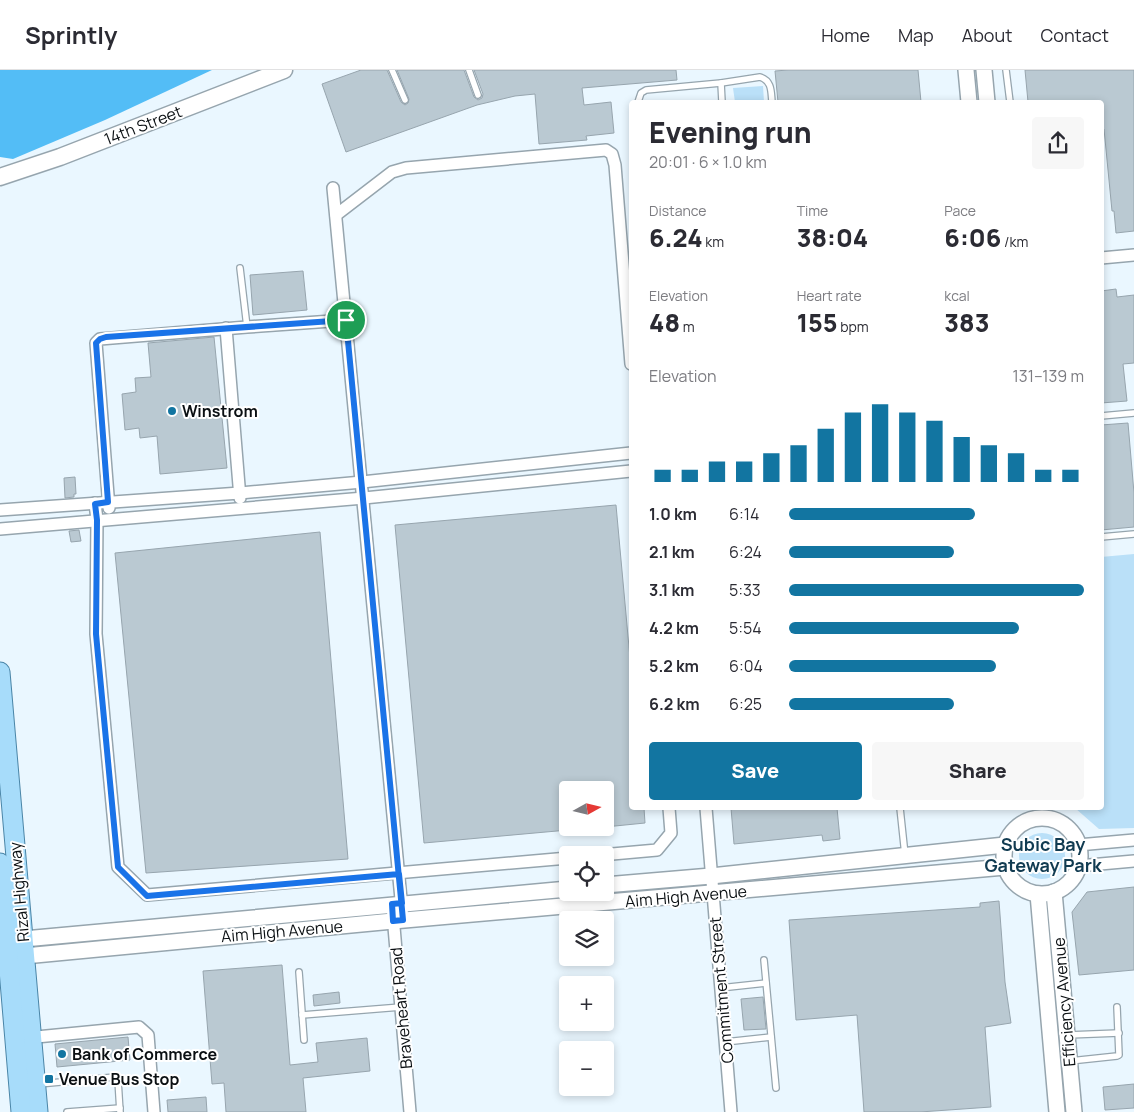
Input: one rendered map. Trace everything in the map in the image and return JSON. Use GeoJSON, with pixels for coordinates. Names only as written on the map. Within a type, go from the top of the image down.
{"type":"FeatureCollection","features":[{"type":"Feature","properties":{"kind":"main road","name":"14th Street"},"geometry":{"type":"LineString","coordinates":[[0,177],[69,153],[284,70]]}},
{"type":"Feature","properties":{"kind":"main road","name":"Rizal Highway"},"geometry":{"type":"LineString","coordinates":[[0,672],[15,948],[23,1038],[21,1112]]}},
{"type":"Feature","properties":{"kind":"main road","name":"Rizal Highway"},"geometry":{"type":"LineString","coordinates":[[0,863],[15,948]]}},
{"type":"Feature","properties":{"kind":"main road","name":"Rizal Highway"},"geometry":{"type":"LineString","coordinates":[[23,1038],[35,1085],[38,1112]]}},
{"type":"Feature","properties":{"kind":"street"},"geometry":{"type":"LineString","coordinates":[[966,70],[969,100]]}},
{"type":"Feature","properties":{"kind":"street"},"geometry":{"type":"LineString","coordinates":[[984,70],[987,100]]}},
{"type":"Feature","properties":{"kind":"street"},"geometry":{"type":"LineString","coordinates":[[336,215],[392,172],[406,168],[606,150],[612,154],[615,164],[629,339]]}},
{"type":"Feature","properties":{"kind":"street","name":"Braveheart Road"},"geometry":{"type":"LineString","coordinates":[[334,188],[399,874],[397,904],[401,1007],[410,1112]]}},
{"type":"Feature","properties":{"kind":"street"},"geometry":{"type":"LineString","coordinates":[[1104,258],[1134,255]]}},
{"type":"Feature","properties":{"kind":"street"},"geometry":{"type":"LineString","coordinates":[[110,519],[96,343],[100,339],[247,326],[346,320]]}},
{"type":"Feature","properties":{"kind":"street"},"geometry":{"type":"LineString","coordinates":[[226,328],[241,509]]}},
{"type":"Feature","properties":{"kind":"street"},"geometry":{"type":"LineString","coordinates":[[0,510],[240,493],[362,482],[629,453]]}},
{"type":"Feature","properties":{"kind":"street"},"geometry":{"type":"LineString","coordinates":[[0,529],[364,498],[629,471]]}},
{"type":"Feature","properties":{"kind":"street"},"geometry":{"type":"LineString","coordinates":[[95,504],[97,520],[96,634],[118,867],[147,896],[559,859]]}},
{"type":"Feature","properties":{"kind":"street"},"geometry":{"type":"LineString","coordinates":[[41,507],[42,526]]}},
{"type":"Feature","properties":{"kind":"street"},"geometry":{"type":"LineString","coordinates":[[614,854],[657,850],[671,833],[669,810]]}},
{"type":"Feature","properties":{"kind":"street","name":"Commitment Street"},"geometry":{"type":"LineString","coordinates":[[706,810],[731,1112]]}},
{"type":"Feature","properties":{"kind":"street"},"geometry":{"type":"LineString","coordinates":[[1033,813],[1051,813],[1071,832],[1078,845],[1080,859],[1072,879],[1067,885],[1054,892],[1038,894],[1029,892],[1014,882],[1005,867],[1005,846],[1008,838],[1019,825],[1033,813]]}},
{"type":"Feature","properties":{"kind":"street"},"geometry":{"type":"LineString","coordinates":[[1078,845],[1134,840]]}},
{"type":"Feature","properties":{"kind":"street","name":"Aim High Avenue"},"geometry":{"type":"LineString","coordinates":[[614,884],[1005,846]]}},
{"type":"Feature","properties":{"kind":"street"},"geometry":{"type":"LineString","coordinates":[[1078,866],[1134,860]]}},
{"type":"Feature","properties":{"kind":"street","name":"Aim High Avenue"},"geometry":{"type":"LineString","coordinates":[[15,948],[398,920],[1005,867]]}},
{"type":"Feature","properties":{"kind":"street","name":"Aim High Avenue"},"geometry":{"type":"LineString","coordinates":[[15,948],[397,904],[559,890]]}},
{"type":"Feature","properties":{"kind":"street","name":"Efficiency Avenue"},"geometry":{"type":"LineString","coordinates":[[1054,892],[1074,1112]]}},
{"type":"Feature","properties":{"kind":"street","name":"Efficiency Avenue"},"geometry":{"type":"LineString","coordinates":[[1038,894],[1057,1112]]}},
{"type":"Feature","properties":{"kind":"street"},"geometry":{"type":"LineString","coordinates":[[23,1038],[139,1027],[148,1035],[154,1112]]}},
{"type":"Feature","properties":{"kind":"lane"},"geometry":{"type":"LineString","coordinates":[[392,70],[405,100]]}},
{"type":"Feature","properties":{"kind":"lane"},"geometry":{"type":"LineString","coordinates":[[469,70],[478,95]]}},
{"type":"Feature","properties":{"kind":"lane"},"geometry":{"type":"LineString","coordinates":[[1006,70],[1010,100]]}},
{"type":"Feature","properties":{"kind":"lane"},"geometry":{"type":"LineString","coordinates":[[639,100],[641,93],[646,90],[721,83],[760,77],[766,79],[770,84],[772,100]]}},
{"type":"Feature","properties":{"kind":"lane"},"geometry":{"type":"LineString","coordinates":[[721,83],[722,100]]}},
{"type":"Feature","properties":{"kind":"lane"},"geometry":{"type":"LineString","coordinates":[[240,268],[247,326]]}},
{"type":"Feature","properties":{"kind":"lane"},"geometry":{"type":"LineString","coordinates":[[1104,416],[1134,412]]}},
{"type":"Feature","properties":{"kind":"lane"},"geometry":{"type":"LineString","coordinates":[[1104,537],[1134,534]]}},
{"type":"Feature","properties":{"kind":"lane"},"geometry":{"type":"LineString","coordinates":[[900,810],[905,856]]}},
{"type":"Feature","properties":{"kind":"lane"},"geometry":{"type":"LineString","coordinates":[[764,960],[776,1088]]}},
{"type":"Feature","properties":{"kind":"lane"},"geometry":{"type":"LineString","coordinates":[[298,972],[304,1040]]}},
{"type":"Feature","properties":{"kind":"lane"},"geometry":{"type":"LineString","coordinates":[[720,988],[766,983]]}},
{"type":"Feature","properties":{"kind":"lane"},"geometry":{"type":"LineString","coordinates":[[302,1015],[401,1007]]}},
{"type":"Feature","properties":{"kind":"lane"},"geometry":{"type":"LineString","coordinates":[[1070,1061],[1117,1056],[1120,1052],[1117,1007]]}},
{"type":"Feature","properties":{"kind":"lane"},"geometry":{"type":"LineString","coordinates":[[1067,1035],[1119,1033]]}},
{"type":"Feature","properties":{"kind":"lane"},"geometry":{"type":"LineString","coordinates":[[725,1042],[771,1037]]}},
{"type":"Feature","properties":{"kind":"lane"},"geometry":{"type":"LineString","coordinates":[[35,1085],[115,1077],[118,1080],[120,1110],[68,1112]]}},
{"type":"Feature","properties":{"kind":"shaded area"},"geometry":{"type":"Polygon","coordinates":[[[763,86],[764,100],[735,100],[733,88],[763,86]]]}},
{"type":"Feature","properties":{"kind":"shaded area"},"geometry":{"type":"Polygon","coordinates":[[[1134,554],[1134,828],[1099,829],[1077,810],[1104,810],[1104,557],[1134,554]]]}},
{"type":"Feature","properties":{"kind":"shaded area"},"geometry":{"type":"Polygon","coordinates":[[[1042,833],[1055,837],[1061,843],[1065,856],[1061,869],[1055,875],[1042,879],[1029,875],[1023,869],[1019,856],[1023,843],[1029,837],[1042,833]]]}},
{"type":"Feature","properties":{"kind":"water"},"geometry":{"type":"Polygon","coordinates":[[[0,70],[212,70],[105,120],[13,159],[0,157],[0,70]]]}},
{"type":"Feature","properties":{"kind":"building"},"geometry":{"type":"Polygon","coordinates":[[[361,70],[387,70],[401,102],[405,105],[409,99],[397,70],[464,70],[474,97],[478,100],[482,98],[483,94],[474,70],[676,70],[677,80],[582,88],[584,105],[611,102],[614,133],[586,136],[587,140],[539,144],[535,94],[515,96],[477,105],[346,152],[322,84],[361,70]]]}},
{"type":"Feature","properties":{"kind":"building"},"geometry":{"type":"Polygon","coordinates":[[[918,70],[921,100],[778,100],[775,71],[918,70]]]}},
{"type":"Feature","properties":{"kind":"building"},"geometry":{"type":"Polygon","coordinates":[[[1025,70],[1134,70],[1134,231],[1116,233],[1104,129],[1104,100],[1028,100],[1025,70]]]}},
{"type":"Feature","properties":{"kind":"building"},"geometry":{"type":"Polygon","coordinates":[[[303,271],[307,310],[253,315],[250,275],[303,271]]]}},
{"type":"Feature","properties":{"kind":"building"},"geometry":{"type":"Polygon","coordinates":[[[1116,289],[1117,297],[1134,295],[1134,363],[1123,364],[1127,401],[1104,403],[1104,291],[1116,289]]]}},
{"type":"Feature","properties":{"kind":"building","name":"Winstrom"},"geometry":{"type":"Polygon","coordinates":[[[214,337],[227,468],[160,474],[157,436],[140,438],[139,428],[125,430],[122,394],[136,392],[135,378],[151,377],[148,343],[214,337]]]}},
{"type":"Feature","properties":{"kind":"building"},"geometry":{"type":"Polygon","coordinates":[[[1128,423],[1134,493],[1134,527],[1104,530],[1104,425],[1128,423]]]}},
{"type":"Feature","properties":{"kind":"building"},"geometry":{"type":"Polygon","coordinates":[[[75,477],[76,494],[74,494],[74,497],[65,498],[64,478],[75,477]]]}},
{"type":"Feature","properties":{"kind":"building"},"geometry":{"type":"Polygon","coordinates":[[[616,505],[629,647],[629,810],[644,810],[645,823],[614,826],[614,781],[559,781],[559,831],[424,843],[395,525],[616,505]]]}},
{"type":"Feature","properties":{"kind":"building"},"geometry":{"type":"Polygon","coordinates":[[[79,530],[81,541],[71,542],[69,531],[79,530]]]}},
{"type":"Feature","properties":{"kind":"building"},"geometry":{"type":"Polygon","coordinates":[[[320,532],[348,859],[146,873],[115,553],[320,532]]]}},
{"type":"Feature","properties":{"kind":"building"},"geometry":{"type":"Polygon","coordinates":[[[731,810],[837,810],[840,839],[823,841],[822,835],[734,844],[731,810]]]}},
{"type":"Feature","properties":{"kind":"building"},"geometry":{"type":"Polygon","coordinates":[[[1134,887],[1134,970],[1079,975],[1072,912],[1087,892],[1134,887]]]}},
{"type":"Feature","properties":{"kind":"building"},"geometry":{"type":"Polygon","coordinates":[[[999,901],[1005,982],[1011,1023],[985,1027],[991,1107],[920,1112],[864,1112],[857,1015],[796,1020],[789,920],[980,907],[980,903],[999,901]]]}},
{"type":"Feature","properties":{"kind":"building"},"geometry":{"type":"Polygon","coordinates":[[[282,965],[290,1065],[318,1062],[316,1043],[367,1038],[370,1071],[303,1078],[306,1112],[226,1112],[224,1083],[212,1084],[203,971],[282,965]]]}},
{"type":"Feature","properties":{"kind":"building"},"geometry":{"type":"Polygon","coordinates":[[[339,992],[340,1003],[314,1006],[313,995],[339,992]]]}},
{"type":"Feature","properties":{"kind":"building"},"geometry":{"type":"Polygon","coordinates":[[[763,997],[766,1029],[744,1030],[741,999],[763,997]]]}},
{"type":"Feature","properties":{"kind":"building"},"geometry":{"type":"Polygon","coordinates":[[[128,1037],[130,1060],[57,1067],[55,1044],[128,1037]]]}},
{"type":"Feature","properties":{"kind":"building"},"geometry":{"type":"Polygon","coordinates":[[[1134,1084],[1134,1108],[1105,1110],[1103,1087],[1134,1084]]]}},
{"type":"Feature","properties":{"kind":"building"},"geometry":{"type":"Polygon","coordinates":[[[206,1097],[207,1112],[168,1112],[167,1100],[206,1097]]]}},
{"type":"Feature","properties":{"kind":"place","name":"Winstrom"},"geometry":{"type":"Point","coordinates":[172,411]}},
{"type":"Feature","properties":{"kind":"place","name":"Bank of Commerce"},"geometry":{"type":"Point","coordinates":[62,1054]}},
{"type":"Feature","properties":{"kind":"place","name":"Venue Bus Stop"},"geometry":{"type":"Point","coordinates":[49,1079]}},
{"type":"Feature","properties":{"kind":"district","name":"Subic Bay Gateway Park"},"geometry":{"type":"Point","coordinates":[1043,855]}},
{"type":"Feature","properties":{"kind":"route"},"geometry":{"type":"LineString","coordinates":[[346,320],[106,337],[96,343],[108,502],[95,504],[97,520],[96,634],[118,867],[147,896],[399,874],[402,903],[392,904],[393,921],[403,920],[362,482],[346,320]]}}]}
